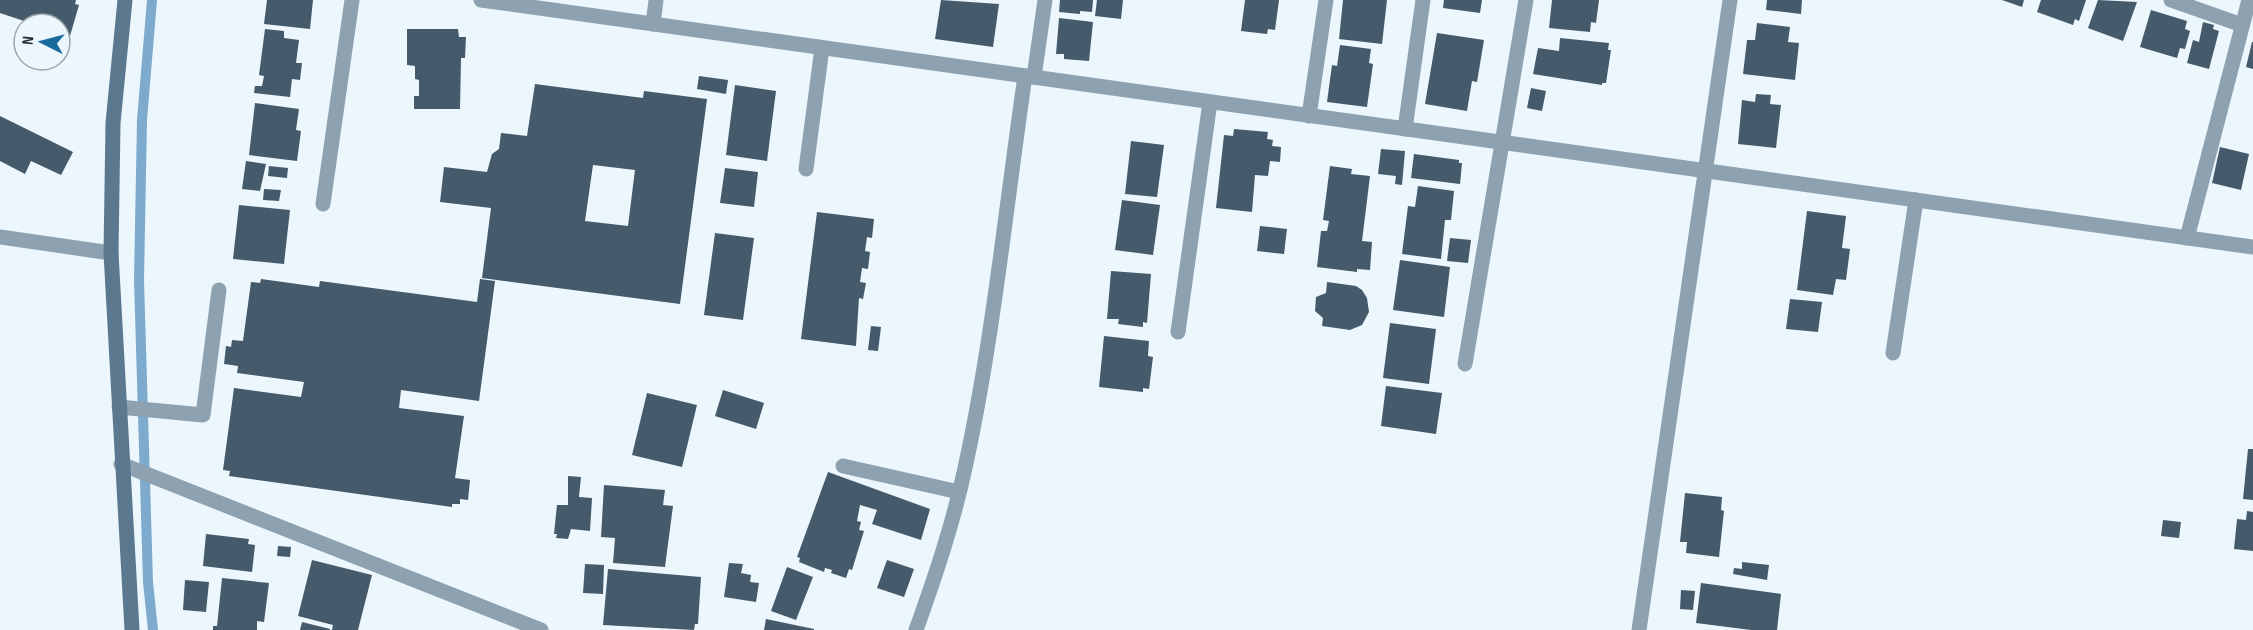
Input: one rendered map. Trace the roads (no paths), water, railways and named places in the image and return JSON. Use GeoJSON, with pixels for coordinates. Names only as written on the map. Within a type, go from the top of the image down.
{"type":"FeatureCollection","features":[{"type":"Feature","properties":{"kind":"street"},"geometry":{"type":"LineString","coordinates":[[125,0],[113,123],[111,253],[132,630]]}},
{"type":"Feature","properties":{"kind":"street"},"geometry":{"type":"LineString","coordinates":[[323,204],[352,0]]}},
{"type":"Feature","properties":{"kind":"street"},"geometry":{"type":"LineString","coordinates":[[481,0],[1501,144],[2253,247]]}},
{"type":"Feature","properties":{"kind":"street"},"geometry":{"type":"LineString","coordinates":[[653,24],[656,0]]}},
{"type":"Feature","properties":{"kind":"street"},"geometry":{"type":"LineString","coordinates":[[916,630],[942,556],[959,492],[981,385],[1044,0]]}},
{"type":"Feature","properties":{"kind":"street"},"geometry":{"type":"LineString","coordinates":[[1310,116],[1326,0]]}},
{"type":"Feature","properties":{"kind":"street"},"geometry":{"type":"LineString","coordinates":[[1405,129],[1423,0]]}},
{"type":"Feature","properties":{"kind":"street"},"geometry":{"type":"LineString","coordinates":[[1465,364],[1526,0]]}},
{"type":"Feature","properties":{"kind":"street"},"geometry":{"type":"LineString","coordinates":[[1640,630],[1730,0]]}},
{"type":"Feature","properties":{"kind":"street"},"geometry":{"type":"LineString","coordinates":[[2171,0],[2242,25]]}},
{"type":"Feature","properties":{"kind":"street"},"geometry":{"type":"LineString","coordinates":[[2187,238],[2249,0]]}},
{"type":"Feature","properties":{"kind":"street"},"geometry":{"type":"LineString","coordinates":[[806,169],[822,48]]}},
{"type":"Feature","properties":{"kind":"street"},"geometry":{"type":"LineString","coordinates":[[1178,332],[1210,102]]}},
{"type":"Feature","properties":{"kind":"street"},"geometry":{"type":"LineString","coordinates":[[1893,353],[1916,200]]}},
{"type":"Feature","properties":{"kind":"street"},"geometry":{"type":"LineString","coordinates":[[0,237],[111,253]]}},
{"type":"Feature","properties":{"kind":"street"},"geometry":{"type":"LineString","coordinates":[[119,406],[203,415],[219,290]]}},
{"type":"Feature","properties":{"kind":"street"},"geometry":{"type":"LineString","coordinates":[[121,464],[541,630]]}},
{"type":"Feature","properties":{"kind":"street"},"geometry":{"type":"LineString","coordinates":[[843,466],[959,492]]}},
{"type":"Feature","properties":{"kind":"waterway"},"geometry":{"type":"LineString","coordinates":[[152,0],[142,120],[139,280],[148,582],[153,630]]}}]}
